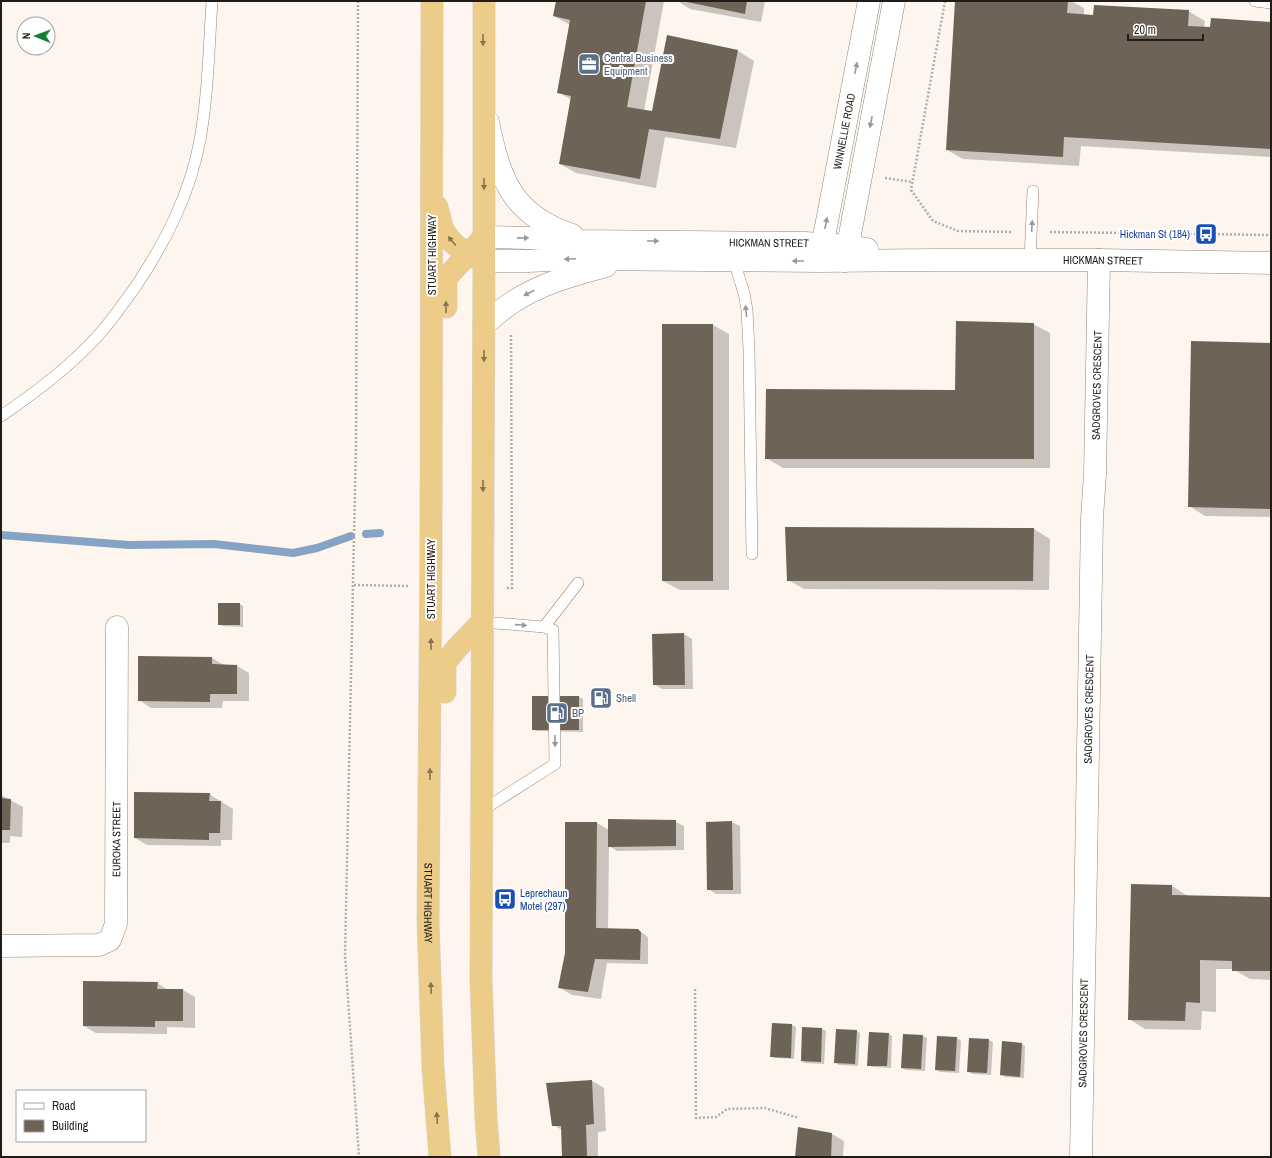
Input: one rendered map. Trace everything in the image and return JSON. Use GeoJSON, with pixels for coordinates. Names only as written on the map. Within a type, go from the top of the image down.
{"type":"FeatureCollection","features":[{"type":"Feature","properties":{"kind":"highway","name":"STUART HIGHWAY"},"geometry":{"type":"LineString","coordinates":[[432,1],[430,831],[428,920],[433,1068],[440,1157]]}},
{"type":"Feature","properties":{"kind":"highway"},"geometry":{"type":"LineString","coordinates":[[484,1],[484,237],[476,258],[484,325],[481,980],[486,1118],[489,1157]]}},
{"type":"Feature","properties":{"kind":"highway"},"geometry":{"type":"LineString","coordinates":[[432,190],[443,230],[453,243],[476,258]]}},
{"type":"Feature","properties":{"kind":"highway"},"geometry":{"type":"LineString","coordinates":[[431,553],[445,520],[446,278],[476,258]]}},
{"type":"Feature","properties":{"kind":"highway"},"geometry":{"type":"LineString","coordinates":[[430,831],[445,783],[445,663],[482,622]]}},
{"type":"Feature","properties":{"kind":"street","name":"WINNELLIE ROAD"},"geometry":{"type":"LineString","coordinates":[[821,253],[869,1]]}},
{"type":"Feature","properties":{"kind":"street"},"geometry":{"type":"LineString","coordinates":[[846,254],[894,1]]}},
{"type":"Feature","properties":{"kind":"street","name":"HICKMAN STREET"},"geometry":{"type":"LineString","coordinates":[[483,96],[496,155],[503,178],[514,196],[530,213],[549,226],[579,237],[601,241]]}},
{"type":"Feature","properties":{"kind":"street","name":"HICKMAN STREET"},"geometry":{"type":"LineString","coordinates":[[484,237],[601,241],[760,242],[821,253]]}},
{"type":"Feature","properties":{"kind":"street","name":"HICKMAN STREET"},"geometry":{"type":"LineString","coordinates":[[476,258],[528,261],[576,259],[734,261],[821,253],[935,260],[1099,260],[1271,263]]}},
{"type":"Feature","properties":{"kind":"street","name":"HICKMAN STREET"},"geometry":{"type":"LineString","coordinates":[[484,325],[513,302],[532,291],[591,270],[632,259]]}},
{"type":"Feature","properties":{"kind":"street","name":"SADGROVES CRESCENT"},"geometry":{"type":"LineString","coordinates":[[1081,1157],[1092,518],[1095,474],[1099,260]]}},
{"type":"Feature","properties":{"kind":"street","name":"EUROKA STREET"},"geometry":{"type":"LineString","coordinates":[[1,946],[99,946],[110,940],[116,924],[117,627]]}},
{"type":"Feature","properties":{"kind":"lane"},"geometry":{"type":"LineString","coordinates":[[1,416],[32,395],[96,339],[124,304],[152,261],[169,231],[186,191],[200,140],[212,1]]}},
{"type":"Feature","properties":{"kind":"lane"},"geometry":{"type":"LineString","coordinates":[[1255,1],[1271,3]]}},
{"type":"Feature","properties":{"kind":"lane"},"geometry":{"type":"LineString","coordinates":[[1030,260],[1033,191]]}},
{"type":"Feature","properties":{"kind":"lane"},"geometry":{"type":"LineString","coordinates":[[734,261],[744,293],[747,310],[752,554]]}},
{"type":"Feature","properties":{"kind":"lane"},"geometry":{"type":"LineString","coordinates":[[544,627],[578,583]]}},
{"type":"Feature","properties":{"kind":"lane"},"geometry":{"type":"LineString","coordinates":[[481,811],[555,764],[553,630],[544,627],[482,622]]}},
{"type":"Feature","properties":{"kind":"path"},"geometry":{"type":"LineString","coordinates":[[358,1],[356,443],[345,955],[359,1157]]}},
{"type":"Feature","properties":{"kind":"path"},"geometry":{"type":"LineString","coordinates":[[878,176],[913,182]]}},
{"type":"Feature","properties":{"kind":"path"},"geometry":{"type":"LineString","coordinates":[[504,588],[512,588],[511,328]]}},
{"type":"Feature","properties":{"kind":"path"},"geometry":{"type":"LineString","coordinates":[[354,585],[415,587]]}},
{"type":"Feature","properties":{"kind":"path"},"geometry":{"type":"LineString","coordinates":[[695,989],[696,1118],[716,1117],[726,1109],[765,1108],[799,1118]]}},
{"type":"Feature","properties":{"kind":"building"},"geometry":{"type":"Polygon","coordinates":[[[556,1],[646,1],[627,107],[652,111],[667,35],[738,50],[720,139],[649,129],[640,179],[559,164],[571,96],[557,93],[570,20],[553,16],[556,1]]]}},
{"type":"Feature","properties":{"kind":"building"},"geometry":{"type":"Polygon","coordinates":[[[682,1],[747,1],[745,14],[682,1]]]}},
{"type":"Feature","properties":{"kind":"building"},"geometry":{"type":"Polygon","coordinates":[[[955,1],[1068,1],[1067,13],[1093,15],[1094,5],[1189,10],[1188,26],[1210,27],[1211,18],[1271,22],[1271,149],[1064,137],[1063,157],[946,150],[955,1]]]}},
{"type":"Feature","properties":{"kind":"building"},"geometry":{"type":"Polygon","coordinates":[[[956,321],[1034,323],[1034,459],[765,459],[766,389],[955,390],[956,321]]]}},
{"type":"Feature","properties":{"kind":"building"},"geometry":{"type":"Polygon","coordinates":[[[662,324],[713,324],[713,581],[662,581],[662,324]]]}},
{"type":"Feature","properties":{"kind":"building"},"geometry":{"type":"Polygon","coordinates":[[[1191,341],[1271,343],[1271,509],[1188,507],[1191,341]]]}},
{"type":"Feature","properties":{"kind":"building"},"geometry":{"type":"Polygon","coordinates":[[[785,527],[1034,528],[1033,581],[787,581],[785,527]]]}},
{"type":"Feature","properties":{"kind":"building"},"geometry":{"type":"Polygon","coordinates":[[[218,603],[240,603],[240,625],[218,625],[218,603]]]}},
{"type":"Feature","properties":{"kind":"building"},"geometry":{"type":"Polygon","coordinates":[[[684,633],[685,685],[653,685],[652,634],[684,633]]]}},
{"type":"Feature","properties":{"kind":"building"},"geometry":{"type":"Polygon","coordinates":[[[138,656],[212,657],[212,664],[237,665],[237,694],[210,694],[210,702],[138,701],[138,656]]]}},
{"type":"Feature","properties":{"kind":"building"},"geometry":{"type":"Polygon","coordinates":[[[532,696],[579,696],[579,730],[532,730],[532,696]]]}},
{"type":"Feature","properties":{"kind":"building"},"geometry":{"type":"Polygon","coordinates":[[[134,792],[210,793],[209,801],[221,801],[220,833],[209,833],[209,840],[134,838],[134,792]]]}},
{"type":"Feature","properties":{"kind":"building"},"geometry":{"type":"Polygon","coordinates":[[[1,798],[11,799],[10,830],[1,830],[1,798]]]}},
{"type":"Feature","properties":{"kind":"building"},"geometry":{"type":"Polygon","coordinates":[[[608,819],[676,820],[676,846],[608,847],[608,819]]]}},
{"type":"Feature","properties":{"kind":"building"},"geometry":{"type":"Polygon","coordinates":[[[732,821],[733,890],[707,890],[706,822],[732,821]]]}},
{"type":"Feature","properties":{"kind":"building"},"geometry":{"type":"Polygon","coordinates":[[[565,822],[597,822],[596,928],[638,929],[641,932],[640,960],[595,959],[588,992],[558,988],[565,953],[565,822]]]}},
{"type":"Feature","properties":{"kind":"building"},"geometry":{"type":"Polygon","coordinates":[[[1131,884],[1172,885],[1172,895],[1271,897],[1271,971],[1232,971],[1232,961],[1200,960],[1200,1003],[1186,1002],[1185,1021],[1128,1020],[1131,884]]]}},
{"type":"Feature","properties":{"kind":"building"},"geometry":{"type":"Polygon","coordinates":[[[83,981],[158,982],[157,989],[183,989],[183,1021],[155,1021],[155,1027],[83,1026],[83,981]]]}},
{"type":"Feature","properties":{"kind":"building"},"geometry":{"type":"Polygon","coordinates":[[[772,1023],[792,1024],[791,1058],[770,1057],[772,1023]]]}},
{"type":"Feature","properties":{"kind":"building"},"geometry":{"type":"Polygon","coordinates":[[[802,1027],[822,1028],[821,1062],[801,1061],[802,1027]]]}},
{"type":"Feature","properties":{"kind":"building"},"geometry":{"type":"Polygon","coordinates":[[[836,1029],[857,1030],[855,1064],[834,1063],[836,1029]]]}},
{"type":"Feature","properties":{"kind":"building"},"geometry":{"type":"Polygon","coordinates":[[[869,1032],[889,1033],[887,1066],[867,1066],[869,1032]]]}},
{"type":"Feature","properties":{"kind":"building"},"geometry":{"type":"Polygon","coordinates":[[[903,1034],[923,1035],[921,1069],[901,1068],[903,1034]]]}},
{"type":"Feature","properties":{"kind":"building"},"geometry":{"type":"Polygon","coordinates":[[[937,1036],[957,1037],[955,1071],[935,1070],[937,1036]]]}},
{"type":"Feature","properties":{"kind":"building"},"geometry":{"type":"Polygon","coordinates":[[[969,1038],[989,1039],[987,1073],[967,1072],[969,1038]]]}},
{"type":"Feature","properties":{"kind":"building"},"geometry":{"type":"Polygon","coordinates":[[[1002,1041],[1022,1043],[1020,1077],[1000,1075],[1002,1041]]]}},
{"type":"Feature","properties":{"kind":"building"},"geometry":{"type":"Polygon","coordinates":[[[592,1080],[594,1124],[586,1125],[587,1157],[562,1157],[561,1126],[552,1126],[546,1083],[592,1080]]]}},
{"type":"Feature","properties":{"kind":"building"},"geometry":{"type":"Polygon","coordinates":[[[798,1127],[832,1133],[831,1157],[795,1157],[798,1127]]]}},
{"type":"Feature","properties":{"kind":"waterway"},"geometry":{"type":"LineString","coordinates":[[366,534],[380,533]]}},
{"type":"Feature","properties":{"kind":"waterway"},"geometry":{"type":"LineString","coordinates":[[1,535],[129,545],[214,544],[293,553],[317,548],[351,536]]}},
{"type":"Feature","properties":{"kind":"place","name":"Central Business Equipment"},"geometry":{"type":"Point","coordinates":[589,64]}},
{"type":"Feature","properties":{"kind":"place","name":"Hickman St (184)"},"geometry":{"type":"Point","coordinates":[1206,234]}},
{"type":"Feature","properties":{"kind":"place","name":"Shell"},"geometry":{"type":"Point","coordinates":[601,698]}},
{"type":"Feature","properties":{"kind":"place","name":"BP"},"geometry":{"type":"Point","coordinates":[557,713]}},
{"type":"Feature","properties":{"kind":"place","name":"Leprechaun Motel (297)"},"geometry":{"type":"Point","coordinates":[505,899]}}]}
